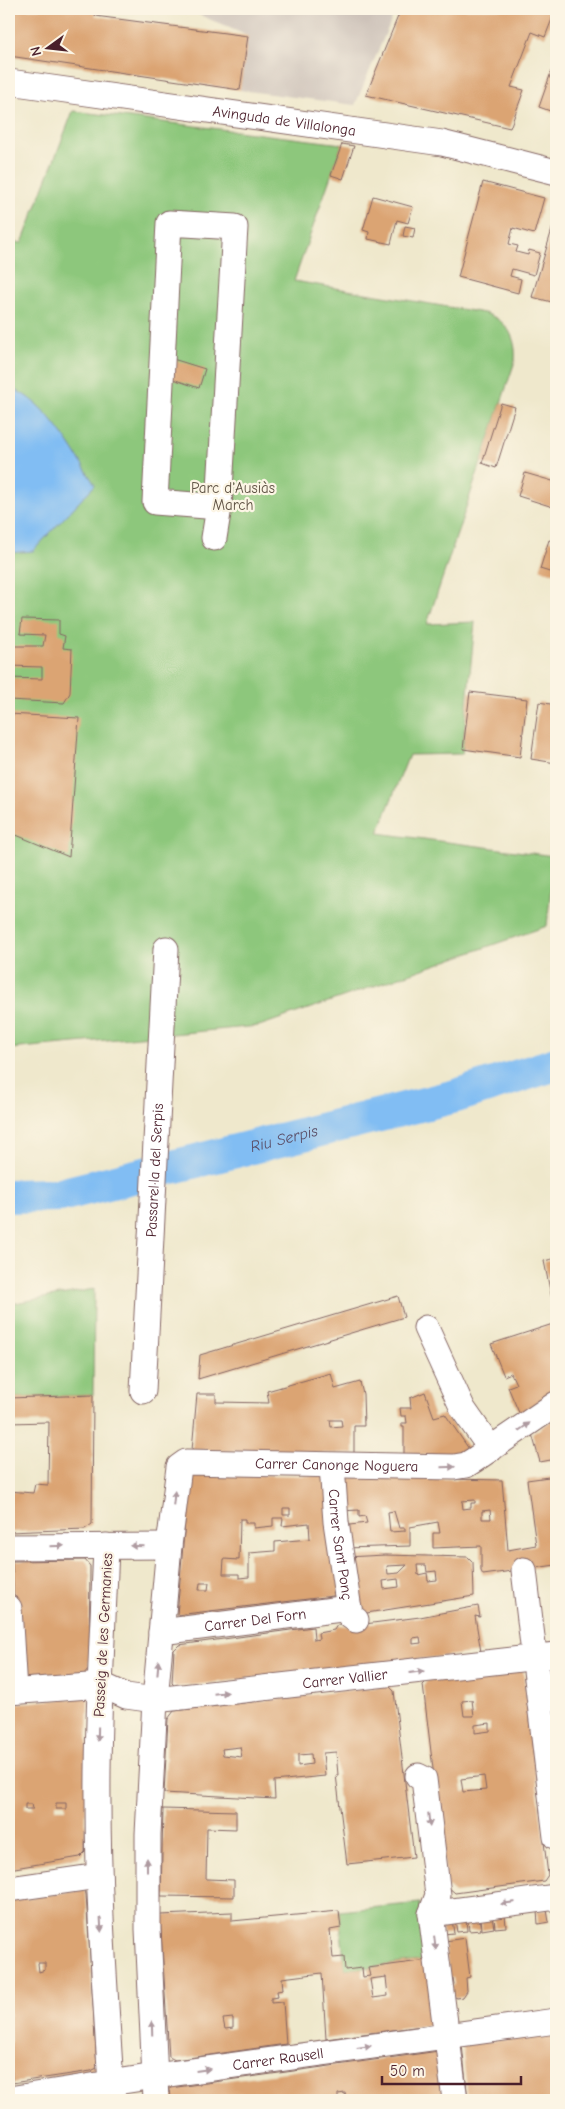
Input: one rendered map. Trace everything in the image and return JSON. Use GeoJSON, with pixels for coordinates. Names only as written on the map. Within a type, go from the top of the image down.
{"type":"FeatureCollection","features":[{"type":"Feature","properties":{"kind":"street","name":"Avinguda de Villalonga"},"geometry":{"type":"LineString","coordinates":[[9,82],[442,143],[556,172]]}},
{"type":"Feature","properties":{"kind":"street"},"geometry":{"type":"LineString","coordinates":[[214,538],[219,507],[235,227],[169,223],[155,502],[219,507]]}},
{"type":"Feature","properties":{"kind":"street","name":"Passarel·la del Serpis"},"geometry":{"type":"LineString","coordinates":[[143,1391],[166,949]]}},
{"type":"Feature","properties":{"kind":"street"},"geometry":{"type":"LineString","coordinates":[[426,1328],[462,1409],[491,1450]]}},
{"type":"Feature","properties":{"kind":"street","name":"Carrer Canonge Noguera"},"geometry":{"type":"LineString","coordinates":[[169,1546],[177,1472],[182,1463],[454,1467],[466,1465],[491,1450],[556,1404]]}},
{"type":"Feature","properties":{"kind":"street","name":"Carrer Sant Ponç"},"geometry":{"type":"LineString","coordinates":[[332,1466],[336,1522],[352,1614]]}},
{"type":"Feature","properties":{"kind":"street"},"geometry":{"type":"LineString","coordinates":[[9,1547],[106,1546]]}},
{"type":"Feature","properties":{"kind":"street","name":"Passeig de les Germanies"},"geometry":{"type":"LineString","coordinates":[[111,2092],[99,1876],[98,1730],[102,1685],[106,1546],[169,1546]]}},
{"type":"Feature","properties":{"kind":"street"},"geometry":{"type":"LineString","coordinates":[[155,2088],[147,1858],[155,1700],[169,1546]]}},
{"type":"Feature","properties":{"kind":"street"},"geometry":{"type":"LineString","coordinates":[[524,1570],[545,1657],[556,1837]]}},
{"type":"Feature","properties":{"kind":"street"},"geometry":{"type":"LineString","coordinates":[[9,1608],[11,1691],[102,1685]]}},
{"type":"Feature","properties":{"kind":"street","name":"Carrer Del Forn"},"geometry":{"type":"LineString","coordinates":[[161,1632],[352,1614]]}},
{"type":"Feature","properties":{"kind":"street","name":"Carrer Vallier"},"geometry":{"type":"LineString","coordinates":[[102,1685],[126,1696],[155,1700],[545,1657]]}},
{"type":"Feature","properties":{"kind":"street"},"geometry":{"type":"LineString","coordinates":[[418,1776],[424,1779],[446,2036],[455,2100]]}},
{"type":"Feature","properties":{"kind":"street"},"geometry":{"type":"LineString","coordinates":[[9,1889],[99,1876]]}},
{"type":"Feature","properties":{"kind":"street"},"geometry":{"type":"LineString","coordinates":[[434,1904],[556,1896]]}},
{"type":"Feature","properties":{"kind":"street","name":"Carrer Rausell"},"geometry":{"type":"LineString","coordinates":[[9,2092],[111,2092],[155,2088],[446,2036],[556,2021]]}},
{"type":"Feature","properties":{"kind":"shaded area"},"geometry":{"type":"Polygon","coordinates":[[[186,9],[396,9],[355,105],[240,90],[248,36],[186,9]]]}},
{"type":"Feature","properties":{"kind":"green space","name":"Parc d'Ausiàs March"},"geometry":{"type":"Polygon","coordinates":[[[73,111],[342,144],[294,281],[484,313],[499,320],[509,331],[514,344],[515,361],[427,624],[475,622],[462,754],[409,755],[378,833],[554,856],[547,926],[259,1026],[9,1049],[9,241],[22,243],[73,111]]]}},
{"type":"Feature","properties":{"kind":"green space"},"geometry":{"type":"Polygon","coordinates":[[[94,1289],[93,1395],[9,1398],[9,1304],[94,1289]]]}},
{"type":"Feature","properties":{"kind":"green space"},"geometry":{"type":"Polygon","coordinates":[[[420,1903],[428,1960],[345,1970],[339,1911],[420,1903]]]}},
{"type":"Feature","properties":{"kind":"water"},"geometry":{"type":"Polygon","coordinates":[[[9,387],[23,394],[48,415],[95,485],[33,551],[10,553],[9,553],[9,387]]]}},
{"type":"Feature","properties":{"kind":"building"},"geometry":{"type":"Polygon","coordinates":[[[9,9],[97,9],[95,16],[248,36],[240,90],[9,56],[9,9]]]}},
{"type":"Feature","properties":{"kind":"building"},"geometry":{"type":"Polygon","coordinates":[[[401,9],[556,9],[545,37],[532,32],[511,87],[524,90],[510,128],[366,95],[401,9]]]}},
{"type":"Feature","properties":{"kind":"building"},"geometry":{"type":"Polygon","coordinates":[[[556,58],[556,113],[539,107],[556,58]]]}},
{"type":"Feature","properties":{"kind":"building"},"geometry":{"type":"Polygon","coordinates":[[[342,144],[354,146],[343,179],[331,175],[342,144]]]}},
{"type":"Feature","properties":{"kind":"building"},"geometry":{"type":"Polygon","coordinates":[[[483,182],[544,198],[534,234],[513,228],[509,244],[518,246],[516,252],[528,255],[529,250],[540,253],[534,275],[512,269],[510,276],[521,279],[518,293],[458,277],[483,182]]]}},
{"type":"Feature","properties":{"kind":"building"},"geometry":{"type":"Polygon","coordinates":[[[373,196],[413,207],[408,223],[397,220],[391,244],[368,239],[369,232],[363,230],[373,196]]]}},
{"type":"Feature","properties":{"kind":"building"},"geometry":{"type":"Polygon","coordinates":[[[556,216],[556,303],[532,297],[556,216]]]}},
{"type":"Feature","properties":{"kind":"building"},"geometry":{"type":"Polygon","coordinates":[[[405,226],[415,228],[413,238],[403,236],[405,226]]]}},
{"type":"Feature","properties":{"kind":"building"},"geometry":{"type":"Polygon","coordinates":[[[173,359],[205,369],[199,388],[167,377],[173,359]]]}},
{"type":"Feature","properties":{"kind":"building"},"geometry":{"type":"Polygon","coordinates":[[[501,403],[515,407],[496,468],[482,463],[501,403]]]}},
{"type":"Feature","properties":{"kind":"building"},"geometry":{"type":"Polygon","coordinates":[[[525,473],[556,482],[556,508],[518,496],[525,473]]]}},
{"type":"Feature","properties":{"kind":"building"},"geometry":{"type":"Polygon","coordinates":[[[549,540],[556,542],[556,574],[540,569],[549,540]]]}},
{"type":"Feature","properties":{"kind":"building"},"geometry":{"type":"Polygon","coordinates":[[[22,619],[59,620],[59,634],[65,636],[63,648],[72,649],[70,693],[64,703],[9,700],[9,678],[42,679],[42,667],[9,666],[9,646],[43,646],[45,635],[20,634],[22,619]]]}},
{"type":"Feature","properties":{"kind":"building"},"geometry":{"type":"Polygon","coordinates":[[[470,692],[527,699],[520,757],[463,749],[470,692]]]}},
{"type":"Feature","properties":{"kind":"building"},"geometry":{"type":"Polygon","coordinates":[[[539,702],[556,705],[556,763],[531,759],[539,702]]]}},
{"type":"Feature","properties":{"kind":"building"},"geometry":{"type":"Polygon","coordinates":[[[9,714],[79,718],[69,857],[9,832],[9,714]]]}},
{"type":"Feature","properties":{"kind":"building"},"geometry":{"type":"Polygon","coordinates":[[[556,1258],[556,1314],[555,1314],[544,1261],[556,1258]]]}},
{"type":"Feature","properties":{"kind":"building"},"geometry":{"type":"Polygon","coordinates":[[[398,1296],[404,1317],[198,1379],[200,1355],[398,1296]]]}},
{"type":"Feature","properties":{"kind":"building"},"geometry":{"type":"Polygon","coordinates":[[[556,1323],[556,1390],[520,1415],[508,1387],[516,1384],[511,1373],[504,1376],[491,1344],[556,1323]]]}},
{"type":"Feature","properties":{"kind":"building"},"geometry":{"type":"Polygon","coordinates":[[[331,1373],[335,1389],[360,1382],[363,1394],[364,1426],[354,1426],[354,1454],[192,1450],[197,1394],[216,1394],[216,1402],[269,1403],[267,1391],[331,1373]],[[330,1420],[331,1427],[342,1426],[341,1420],[330,1420]]]}},
{"type":"Feature","properties":{"kind":"building"},"geometry":{"type":"Polygon","coordinates":[[[425,1392],[434,1417],[445,1414],[469,1449],[462,1455],[404,1455],[404,1427],[402,1427],[402,1423],[407,1423],[406,1416],[401,1416],[400,1408],[411,1408],[410,1398],[425,1392]]]}},
{"type":"Feature","properties":{"kind":"building"},"geometry":{"type":"Polygon","coordinates":[[[93,1395],[92,1524],[85,1529],[9,1532],[9,1491],[33,1493],[35,1484],[48,1485],[49,1422],[9,1423],[9,1398],[93,1395]]]}},
{"type":"Feature","properties":{"kind":"building"},"geometry":{"type":"Polygon","coordinates":[[[556,1418],[556,1459],[540,1462],[532,1434],[556,1418]]]}},
{"type":"Feature","properties":{"kind":"building"},"geometry":{"type":"Polygon","coordinates":[[[189,1474],[326,1476],[341,1595],[177,1615],[189,1474]],[[283,1508],[283,1515],[290,1515],[290,1508],[283,1508]],[[273,1518],[273,1526],[254,1528],[254,1523],[245,1523],[245,1519],[240,1519],[239,1560],[224,1559],[223,1574],[239,1574],[239,1578],[249,1577],[249,1553],[275,1551],[275,1542],[310,1539],[309,1523],[282,1526],[283,1518],[273,1518]],[[200,1583],[199,1590],[208,1590],[209,1583],[200,1583]]]}},
{"type":"Feature","properties":{"kind":"building"},"geometry":{"type":"Polygon","coordinates":[[[556,1476],[556,1565],[483,1575],[481,1571],[481,1546],[433,1548],[433,1533],[440,1533],[438,1522],[410,1527],[410,1546],[344,1548],[341,1526],[367,1523],[365,1516],[359,1517],[359,1510],[339,1511],[336,1477],[502,1480],[508,1550],[536,1545],[527,1480],[556,1476]],[[475,1500],[462,1501],[463,1509],[471,1508],[471,1503],[475,1503],[475,1500]],[[490,1510],[482,1511],[482,1519],[491,1519],[490,1510]],[[394,1511],[388,1512],[390,1532],[405,1531],[405,1528],[399,1528],[394,1511]]]}},
{"type":"Feature","properties":{"kind":"building"},"geometry":{"type":"Polygon","coordinates":[[[385,1555],[468,1557],[473,1562],[474,1596],[354,1615],[346,1557],[385,1555]],[[407,1565],[387,1566],[388,1574],[399,1573],[407,1565]],[[417,1565],[418,1575],[427,1573],[428,1581],[437,1580],[436,1571],[427,1572],[426,1565],[417,1565]],[[398,1579],[383,1581],[384,1589],[399,1587],[398,1579]]]}},
{"type":"Feature","properties":{"kind":"building"},"geometry":{"type":"Polygon","coordinates":[[[85,1560],[90,1566],[89,1668],[83,1675],[18,1680],[12,1561],[85,1560]]]}},
{"type":"Feature","properties":{"kind":"building"},"geometry":{"type":"Polygon","coordinates":[[[478,1606],[480,1617],[475,1616],[481,1652],[176,1687],[172,1683],[174,1650],[179,1645],[313,1627],[314,1640],[319,1639],[318,1633],[334,1630],[337,1625],[349,1626],[420,1617],[478,1606]],[[420,1637],[413,1638],[413,1644],[421,1643],[420,1637]]]}},
{"type":"Feature","properties":{"kind":"building"},"geometry":{"type":"Polygon","coordinates":[[[556,1668],[556,1711],[555,1711],[551,1669],[556,1668]]]}},
{"type":"Feature","properties":{"kind":"building"},"geometry":{"type":"Polygon","coordinates":[[[523,1670],[548,1875],[544,1881],[455,1893],[447,1886],[423,1685],[428,1680],[523,1670]],[[472,1700],[462,1701],[464,1716],[474,1716],[472,1700]],[[490,1723],[475,1725],[475,1733],[490,1731],[490,1723]],[[484,1776],[461,1779],[463,1792],[486,1790],[484,1776]]]}},
{"type":"Feature","properties":{"kind":"building"},"geometry":{"type":"Polygon","coordinates":[[[389,1686],[394,1691],[414,1857],[347,1864],[336,1775],[338,1775],[336,1752],[323,1753],[325,1776],[274,1781],[275,1799],[164,1793],[168,1719],[174,1711],[389,1686]],[[240,1747],[222,1749],[223,1755],[242,1757],[240,1747]],[[311,1754],[298,1755],[298,1766],[312,1764],[311,1754]]]}},
{"type":"Feature","properties":{"kind":"building"},"geometry":{"type":"Polygon","coordinates":[[[88,1697],[85,1852],[80,1857],[9,1869],[9,1704],[88,1697]],[[56,1803],[56,1809],[66,1809],[66,1803],[56,1803]],[[25,1804],[25,1809],[33,1809],[32,1804],[25,1804]]]}},
{"type":"Feature","properties":{"kind":"building"},"geometry":{"type":"Polygon","coordinates":[[[163,1809],[236,1811],[236,1829],[207,1828],[206,1879],[234,1880],[234,1897],[161,1896],[163,1809]]]}},
{"type":"Feature","properties":{"kind":"building"},"geometry":{"type":"Polygon","coordinates":[[[84,1890],[86,1894],[97,2068],[91,2071],[12,2083],[9,2001],[9,1902],[11,1900],[84,1890]],[[38,1963],[39,1972],[45,1970],[45,1963],[38,1963]]]}},
{"type":"Feature","properties":{"kind":"building"},"geometry":{"type":"Polygon","coordinates":[[[547,1910],[549,1922],[538,1924],[537,1911],[547,1910]]]}},
{"type":"Feature","properties":{"kind":"building"},"geometry":{"type":"Polygon","coordinates":[[[339,1911],[341,1928],[330,1930],[333,1958],[344,1957],[345,1970],[362,1968],[363,1977],[370,1976],[368,1968],[428,1960],[436,2024],[326,2039],[322,1973],[282,1978],[283,1990],[277,1991],[278,1997],[271,1998],[271,2003],[283,2002],[286,2044],[175,2060],[169,2057],[160,1915],[232,1912],[232,1921],[339,1911]],[[386,1977],[370,1979],[373,1998],[388,1996],[386,1977]],[[233,2018],[223,2019],[225,2029],[233,2028],[233,2018]]]}},
{"type":"Feature","properties":{"kind":"building"},"geometry":{"type":"Polygon","coordinates":[[[505,1914],[506,1927],[495,1928],[494,1916],[505,1914]]]}},
{"type":"Feature","properties":{"kind":"building"},"geometry":{"type":"Polygon","coordinates":[[[492,1916],[494,1928],[482,1930],[481,1917],[492,1916]]]}},
{"type":"Feature","properties":{"kind":"building"},"geometry":{"type":"Polygon","coordinates":[[[479,1917],[481,1930],[469,1931],[468,1919],[479,1917]]]}},
{"type":"Feature","properties":{"kind":"building"},"geometry":{"type":"Polygon","coordinates":[[[466,1918],[467,1931],[457,1932],[455,1920],[466,1918]]]}},
{"type":"Feature","properties":{"kind":"building"},"geometry":{"type":"Polygon","coordinates":[[[452,1920],[454,1933],[443,1934],[441,1922],[452,1920]]]}},
{"type":"Feature","properties":{"kind":"building"},"geometry":{"type":"Polygon","coordinates":[[[465,1938],[470,1977],[466,1978],[467,1991],[463,1997],[457,1998],[453,1996],[451,1989],[454,1984],[453,1978],[449,1978],[445,1941],[465,1938]]]}},
{"type":"Feature","properties":{"kind":"building"},"geometry":{"type":"Polygon","coordinates":[[[556,2033],[556,2100],[468,2100],[462,2045],[556,2033]]]}},
{"type":"Feature","properties":{"kind":"building"},"geometry":{"type":"Polygon","coordinates":[[[439,2051],[444,2100],[346,2100],[345,2093],[338,2094],[338,2100],[171,2100],[170,2088],[439,2051]]]}},
{"type":"Feature","properties":{"kind":"waterway","name":"Riu Serpis"},"geometry":{"type":"LineString","coordinates":[[9,1196],[60,1195],[456,1096],[556,1064]]}}]}
